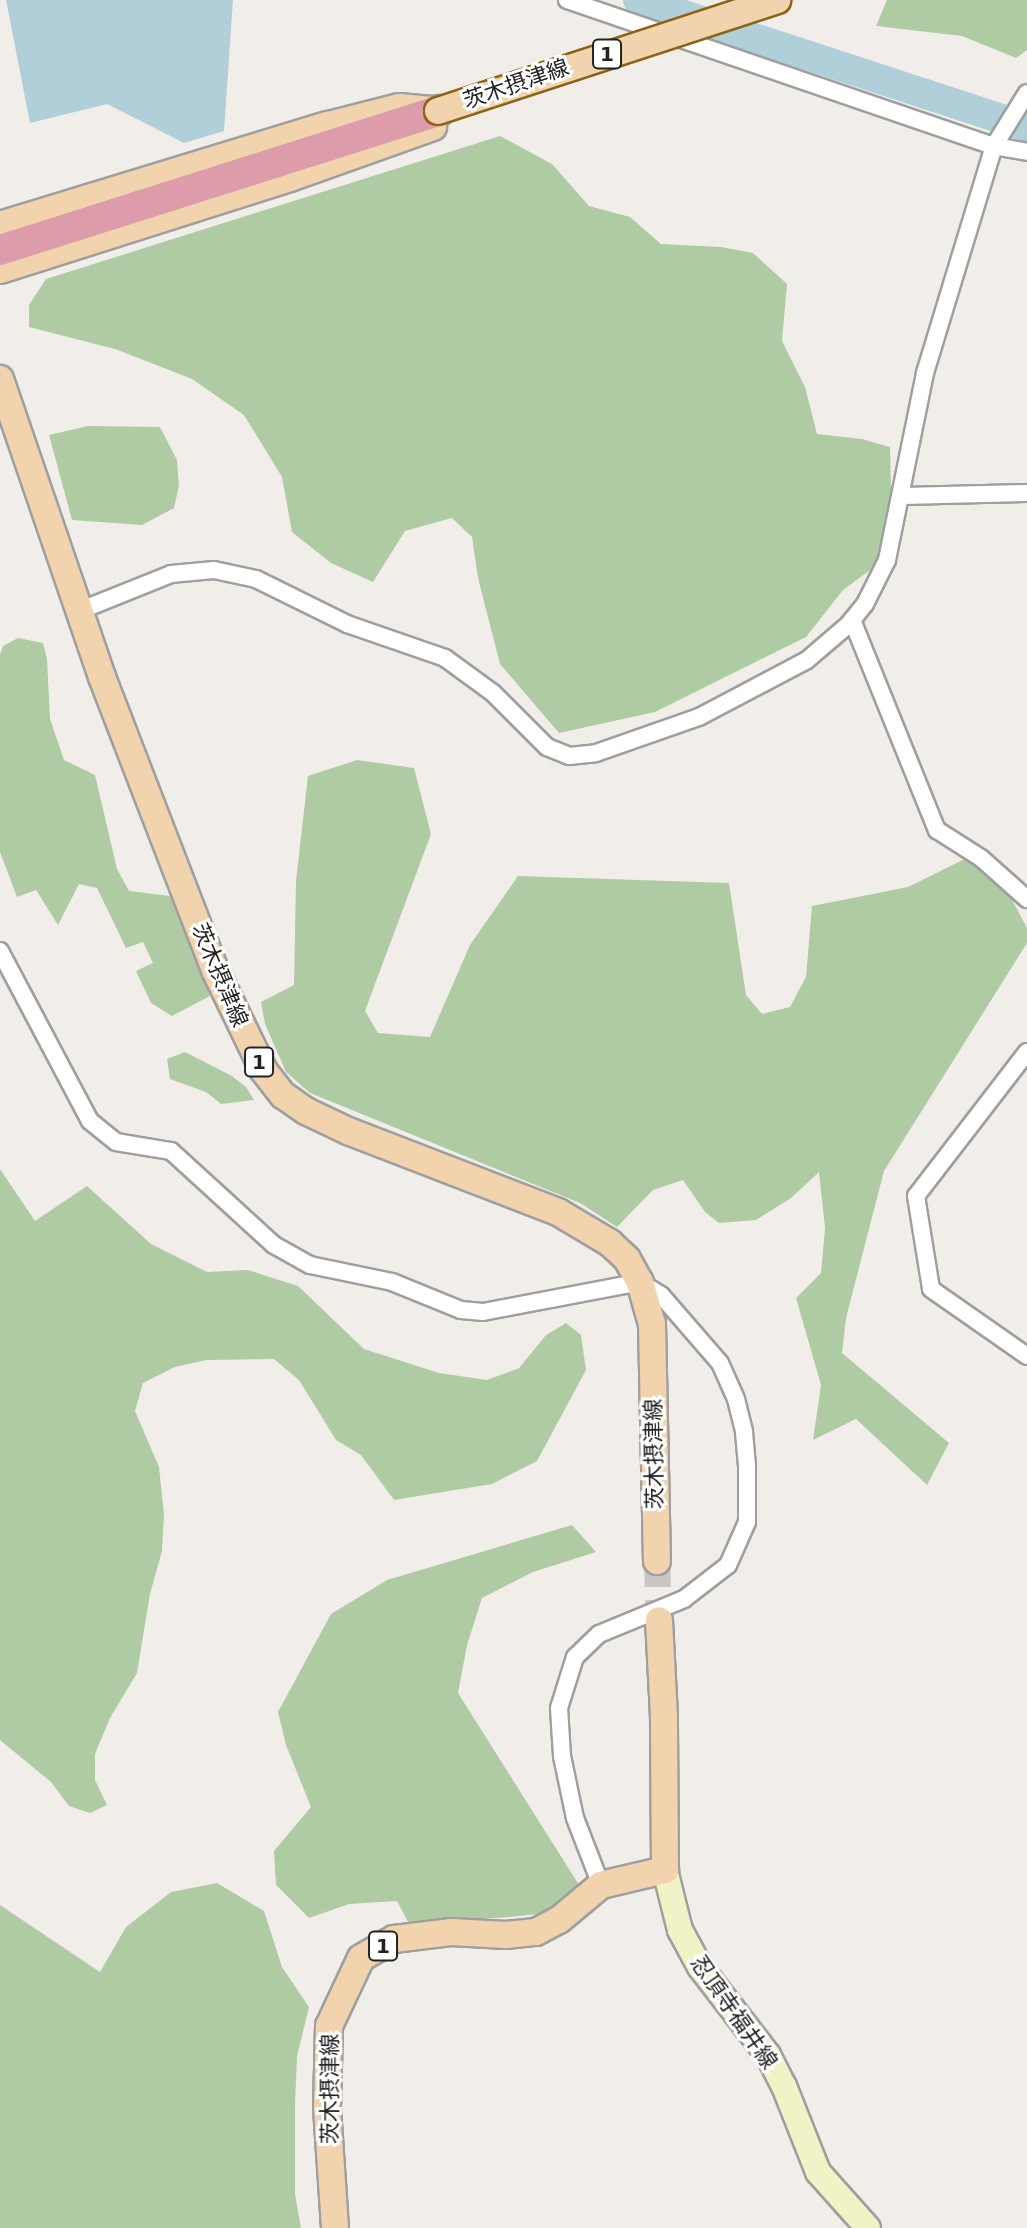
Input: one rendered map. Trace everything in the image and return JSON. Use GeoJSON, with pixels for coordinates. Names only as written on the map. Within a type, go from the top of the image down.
{"type":"FeatureCollection","features":[{"type":"Feature","properties":{"kind":"highway"},"geometry":{"type":"LineString","coordinates":[[3,248],[438,111]]}},
{"type":"Feature","properties":{"kind":"main road","name":"茨木摂津線"},"geometry":{"type":"LineString","coordinates":[[438,111],[777,0]]}},
{"type":"Feature","properties":{"kind":"main road"},"geometry":{"type":"LineString","coordinates":[[284,160],[546,85],[601,56]]}},
{"type":"Feature","properties":{"kind":"main road","name":"茨木摂津線"},"geometry":{"type":"LineString","coordinates":[[0,379],[79,611],[215,970],[264,1071],[283,1095],[306,1111],[348,1131],[558,1212],[610,1243],[627,1259],[640,1282],[652,1324],[657,1561]]}},
{"type":"Feature","properties":{"kind":"main road"},"geometry":{"type":"LineString","coordinates":[[659,1620],[665,1870]]}},
{"type":"Feature","properties":{"kind":"main road","name":"茨木摂津線"},"geometry":{"type":"LineString","coordinates":[[335,2228],[327,2108],[329,2026],[361,1958],[394,1939],[451,1932],[506,1935],[536,1932],[559,1920],[601,1885],[665,1870]]}},
{"type":"Feature","properties":{"kind":"main road","name":"忍頂寺福井線"},"geometry":{"type":"LineString","coordinates":[[665,1870],[680,1930],[700,1967],[768,2055],[784,2086],[818,2172],[868,2228]]}},
{"type":"Feature","properties":{"kind":"street"},"geometry":{"type":"LineString","coordinates":[[567,0],[1027,152]]}},
{"type":"Feature","properties":{"kind":"street"},"geometry":{"type":"LineString","coordinates":[[79,611],[171,574],[214,570],[256,579],[347,624],[445,658],[493,693],[547,747],[569,756],[596,753],[699,717],[807,660],[852,620],[865,604],[887,560],[925,373],[997,141],[1027,93]]}},
{"type":"Feature","properties":{"kind":"street"},"geometry":{"type":"LineString","coordinates":[[901,496],[1027,493]]}},
{"type":"Feature","properties":{"kind":"street"},"geometry":{"type":"LineString","coordinates":[[852,620],[937,830],[981,858],[1027,899]]}},
{"type":"Feature","properties":{"kind":"street"},"geometry":{"type":"LineString","coordinates":[[0,951],[90,1121],[116,1142],[171,1151],[274,1245],[310,1265],[392,1282],[461,1310],[483,1312],[640,1282],[661,1295],[720,1363],[736,1399],[744,1432],[747,1522],[728,1565],[684,1599],[599,1634],[575,1657],[559,1708],[562,1756],[575,1818],[601,1885]]}},
{"type":"Feature","properties":{"kind":"street"},"geometry":{"type":"LineString","coordinates":[[1027,1052],[916,1196],[931,1289],[1027,1356]]}},
{"type":"Feature","properties":{"kind":"green space"},"geometry":{"type":"Polygon","coordinates":[[[887,0],[1027,0],[1027,50],[1016,58],[962,36],[876,26],[887,0]]]}},
{"type":"Feature","properties":{"kind":"green space"},"geometry":{"type":"Polygon","coordinates":[[[500,136],[552,164],[589,206],[630,217],[661,244],[721,247],[753,253],[787,284],[782,341],[805,387],[817,434],[862,439],[890,447],[892,528],[873,568],[843,590],[806,637],[655,712],[559,733],[500,664],[478,578],[472,537],[452,518],[405,531],[373,582],[331,563],[292,532],[282,477],[244,415],[192,379],[115,349],[29,327],[29,305],[46,279],[500,136]]]}},
{"type":"Feature","properties":{"kind":"green space"},"geometry":{"type":"Polygon","coordinates":[[[88,426],[160,427],[177,460],[179,486],[174,508],[142,525],[72,520],[49,435],[88,426]]]}},
{"type":"Feature","properties":{"kind":"green space"},"geometry":{"type":"Polygon","coordinates":[[[18,638],[43,643],[47,659],[50,719],[64,760],[95,775],[117,869],[129,891],[170,896],[210,996],[172,1016],[151,1003],[136,971],[153,963],[143,942],[126,948],[97,888],[79,884],[58,925],[36,890],[17,897],[0,852],[0,654],[3,646],[18,638]]]}},
{"type":"Feature","properties":{"kind":"green space"},"geometry":{"type":"Polygon","coordinates":[[[357,760],[414,768],[431,834],[365,1011],[378,1033],[430,1037],[470,945],[518,876],[729,883],[746,995],[762,1014],[790,1007],[806,977],[812,906],[908,887],[985,849],[1027,928],[1027,943],[884,1171],[846,1318],[842,1353],[949,1443],[927,1485],[856,1419],[813,1440],[821,1385],[796,1298],[821,1273],[825,1228],[819,1172],[791,1198],[756,1220],[719,1223],[705,1212],[683,1180],[653,1190],[617,1227],[580,1203],[310,1093],[286,1072],[265,1024],[261,1002],[294,985],[296,881],[308,776],[357,760]]]}},
{"type":"Feature","properties":{"kind":"green space"},"geometry":{"type":"Polygon","coordinates":[[[185,1052],[232,1076],[246,1087],[254,1100],[221,1104],[206,1092],[170,1079],[167,1059],[185,1052]]]}},
{"type":"Feature","properties":{"kind":"green space"},"geometry":{"type":"Polygon","coordinates":[[[0,1169],[35,1221],[87,1186],[151,1244],[207,1272],[248,1270],[298,1286],[364,1349],[439,1373],[487,1380],[519,1368],[546,1335],[566,1323],[581,1335],[586,1370],[537,1461],[492,1484],[394,1500],[361,1455],[336,1440],[299,1380],[274,1359],[206,1360],[175,1367],[143,1383],[135,1411],[159,1467],[164,1514],[162,1551],[150,1594],[137,1673],[110,1718],[95,1754],[95,1780],[107,1805],[90,1813],[69,1806],[51,1782],[0,1740],[0,1169]]]}},
{"type":"Feature","properties":{"kind":"green space"},"geometry":{"type":"Polygon","coordinates":[[[572,1525],[596,1552],[533,1572],[482,1598],[467,1645],[458,1693],[581,1888],[547,1913],[409,1924],[397,1901],[349,1904],[309,1918],[276,1885],[274,1851],[311,1807],[286,1745],[278,1712],[331,1614],[387,1580],[572,1525]]]}},
{"type":"Feature","properties":{"kind":"green space"},"geometry":{"type":"Polygon","coordinates":[[[217,1883],[264,1911],[282,1967],[309,2007],[297,2056],[295,2105],[295,2194],[301,2228],[0,2228],[0,1905],[100,1972],[126,1927],[171,1892],[217,1883]]]}},
{"type":"Feature","properties":{"kind":"water"},"geometry":{"type":"Polygon","coordinates":[[[6,0],[233,0],[224,131],[184,143],[107,104],[30,123],[6,0]]]}},
{"type":"Feature","properties":{"kind":"waterway"},"geometry":{"type":"LineString","coordinates":[[638,0],[1027,127]]}},
{"type":"Feature","properties":{"kind":"tunnel"},"geometry":{"type":"LineString","coordinates":[[657,1561],[659,1620]]}}]}
